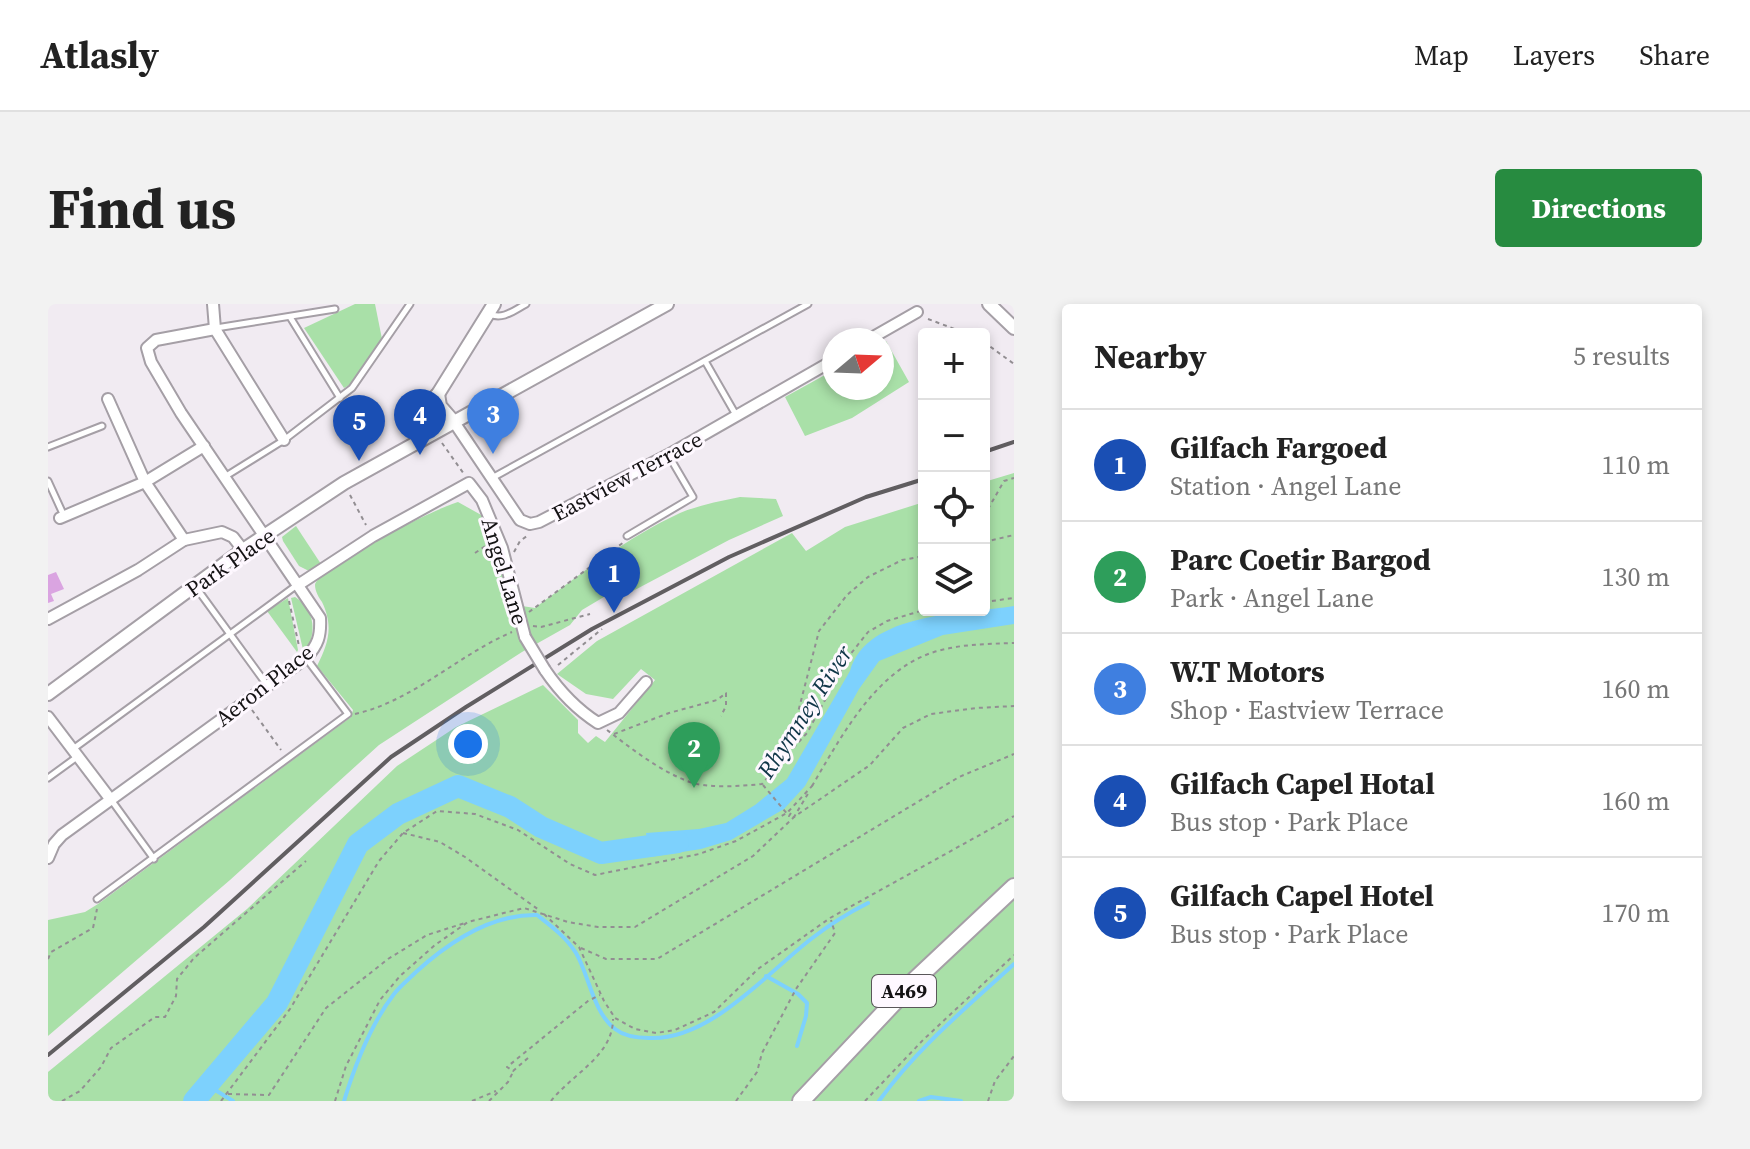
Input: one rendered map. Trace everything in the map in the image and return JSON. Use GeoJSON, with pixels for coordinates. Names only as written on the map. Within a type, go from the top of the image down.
{"type":"FeatureCollection","features":[{"type":"Feature","properties":{"kind":"main road","name":"A469"},"geometry":{"type":"LineString","coordinates":[[801,1101],[915,980],[1014,887]]}},
{"type":"Feature","properties":{"kind":"street"},"geometry":{"type":"LineString","coordinates":[[213,304],[215,329],[284,440]]}},
{"type":"Feature","properties":{"kind":"street","name":"Park Place"},"geometry":{"type":"LineString","coordinates":[[48,694],[243,550],[344,483],[667,304]]}},
{"type":"Feature","properties":{"kind":"street"},"geometry":{"type":"LineString","coordinates":[[989,304],[1014,328]]}},
{"type":"Feature","properties":{"kind":"street"},"geometry":{"type":"LineString","coordinates":[[886,328],[915,308]]}},
{"type":"Feature","properties":{"kind":"street"},"geometry":{"type":"LineString","coordinates":[[419,440],[416,423],[420,412],[438,394],[491,309]]}},
{"type":"Feature","properties":{"kind":"street","name":"Aeron Place"},"geometry":{"type":"LineString","coordinates":[[48,858],[62,835],[304,659],[317,646],[321,632],[320,618],[151,362],[147,348],[156,340],[215,329]]}},
{"type":"Feature","properties":{"kind":"street","name":"Eastview Terrace"},"geometry":{"type":"LineString","coordinates":[[454,422],[520,520],[530,524],[668,455],[822,367]]}},
{"type":"Feature","properties":{"kind":"street"},"geometry":{"type":"LineString","coordinates":[[438,394],[440,406],[454,422]]}},
{"type":"Feature","properties":{"kind":"street"},"geometry":{"type":"LineString","coordinates":[[108,399],[145,482],[184,540]]}},
{"type":"Feature","properties":{"kind":"street"},"geometry":{"type":"LineString","coordinates":[[62,517],[145,482],[204,446]]}},
{"type":"Feature","properties":{"kind":"street"},"geometry":{"type":"LineString","coordinates":[[298,585],[373,536],[469,483]]}},
{"type":"Feature","properties":{"kind":"street","name":"Angel Lane"},"geometry":{"type":"LineString","coordinates":[[469,483],[482,500],[502,548],[523,633],[546,672],[578,710],[598,723]]}},
{"type":"Feature","properties":{"kind":"street"},"geometry":{"type":"LineString","coordinates":[[48,619],[138,570],[184,540],[222,532],[233,537],[243,550]]}},
{"type":"Feature","properties":{"kind":"street"},"geometry":{"type":"LineString","coordinates":[[598,723],[619,713],[646,682]]}},
{"type":"Feature","properties":{"kind":"street"},"geometry":{"type":"LineString","coordinates":[[48,717],[111,800]]}},
{"type":"Feature","properties":{"kind":"lane"},"geometry":{"type":"LineString","coordinates":[[225,477],[284,440],[352,388],[410,304]]}},
{"type":"Feature","properties":{"kind":"lane"},"geometry":{"type":"LineString","coordinates":[[491,309],[498,318],[526,304]]}},
{"type":"Feature","properties":{"kind":"lane"},"geometry":{"type":"LineString","coordinates":[[491,478],[808,304]]}},
{"type":"Feature","properties":{"kind":"lane"},"geometry":{"type":"LineString","coordinates":[[215,329],[335,309]]}},
{"type":"Feature","properties":{"kind":"lane"},"geometry":{"type":"LineString","coordinates":[[290,317],[341,398]]}},
{"type":"Feature","properties":{"kind":"lane"},"geometry":{"type":"LineString","coordinates":[[705,361],[736,416]]}},
{"type":"Feature","properties":{"kind":"lane"},"geometry":{"type":"LineString","coordinates":[[48,447],[102,426]]}},
{"type":"Feature","properties":{"kind":"lane"},"geometry":{"type":"LineString","coordinates":[[627,536],[693,497],[668,455]]}},
{"type":"Feature","properties":{"kind":"lane"},"geometry":{"type":"LineString","coordinates":[[48,481],[62,517]]}},
{"type":"Feature","properties":{"kind":"lane"},"geometry":{"type":"LineString","coordinates":[[48,778],[229,634],[298,585]]}},
{"type":"Feature","properties":{"kind":"lane"},"geometry":{"type":"LineString","coordinates":[[195,586],[267,686]]}},
{"type":"Feature","properties":{"kind":"lane"},"geometry":{"type":"LineString","coordinates":[[97,899],[348,714],[304,659]]}},
{"type":"Feature","properties":{"kind":"lane"},"geometry":{"type":"LineString","coordinates":[[111,800],[154,859]]}},
{"type":"Feature","properties":{"kind":"path"},"geometry":{"type":"LineString","coordinates":[[915,308],[932,321],[951,328]]}},
{"type":"Feature","properties":{"kind":"path"},"geometry":{"type":"LineString","coordinates":[[990,346],[1014,364]]}},
{"type":"Feature","properties":{"kind":"path"},"geometry":{"type":"LineString","coordinates":[[435,432],[469,483]]}},
{"type":"Feature","properties":{"kind":"path"},"geometry":{"type":"LineString","coordinates":[[990,506],[1004,481],[1014,478]]}},
{"type":"Feature","properties":{"kind":"path"},"geometry":{"type":"LineString","coordinates":[[344,483],[373,536]]}},
{"type":"Feature","properties":{"kind":"path"},"geometry":{"type":"LineString","coordinates":[[990,541],[1014,535]]}},
{"type":"Feature","properties":{"kind":"path"},"geometry":{"type":"LineString","coordinates":[[534,607],[625,542],[627,536]]}},
{"type":"Feature","properties":{"kind":"path"},"geometry":{"type":"LineString","coordinates":[[507,564],[520,541],[527,537]]}},
{"type":"Feature","properties":{"kind":"path"},"geometry":{"type":"LineString","coordinates":[[475,553],[490,543],[502,548]]}},
{"type":"Feature","properties":{"kind":"path"},"geometry":{"type":"LineString","coordinates":[[787,755],[819,631],[847,595],[868,577],[902,560],[918,557]]}},
{"type":"Feature","properties":{"kind":"path"},"geometry":{"type":"LineString","coordinates":[[287,592],[304,659]]}},
{"type":"Feature","properties":{"kind":"path"},"geometry":{"type":"LineString","coordinates":[[990,601],[1014,598]]}},
{"type":"Feature","properties":{"kind":"path"},"geometry":{"type":"LineString","coordinates":[[598,723],[632,751],[689,783],[739,787],[762,784],[807,733],[849,656],[868,632],[887,621],[918,612]]}},
{"type":"Feature","properties":{"kind":"path"},"geometry":{"type":"LineString","coordinates":[[365,712],[379,707],[463,657],[523,633],[590,614]]}},
{"type":"Feature","properties":{"kind":"path"},"geometry":{"type":"LineString","coordinates":[[546,672],[602,629]]}},
{"type":"Feature","properties":{"kind":"path"},"geometry":{"type":"LineString","coordinates":[[794,817],[855,717],[894,673],[932,652],[968,644],[1014,643]]}},
{"type":"Feature","properties":{"kind":"path"},"geometry":{"type":"LineString","coordinates":[[613,735],[669,713],[717,700],[726,693],[726,706],[721,716]]}},
{"type":"Feature","properties":{"kind":"path"},"geometry":{"type":"LineString","coordinates":[[226,1094],[269,1095],[326,1008],[388,959],[427,935],[524,908],[568,922],[598,927],[635,927],[753,856],[794,817],[870,765],[903,728],[931,714],[1014,706]]}},
{"type":"Feature","properties":{"kind":"path"},"geometry":{"type":"LineString","coordinates":[[254,713],[287,758]]}},
{"type":"Feature","properties":{"kind":"path"},"geometry":{"type":"LineString","coordinates":[[403,833],[440,842],[465,857],[542,913],[579,947],[606,959],[657,959],[959,777],[1014,754]]}},
{"type":"Feature","properties":{"kind":"path"},"geometry":{"type":"LineString","coordinates":[[762,784],[789,816],[791,813],[794,817]]}},
{"type":"Feature","properties":{"kind":"path"},"geometry":{"type":"LineString","coordinates":[[221,1101],[290,1009],[379,861],[403,833],[437,811],[475,814],[518,830],[570,864],[595,875],[699,854],[736,841],[787,813],[813,785]]}},
{"type":"Feature","properties":{"kind":"path"},"geometry":{"type":"LineString","coordinates":[[579,947],[599,996],[613,1015],[635,1029],[656,1033],[675,1030],[714,1012],[758,969],[831,920],[1014,816]]}},
{"type":"Feature","properties":{"kind":"path"},"geometry":{"type":"LineString","coordinates":[[62,1101],[80,1091],[101,1067],[111,1048],[155,1017],[165,1017],[176,996],[177,979],[194,958],[306,861]]}},
{"type":"Feature","properties":{"kind":"path"},"geometry":{"type":"LineString","coordinates":[[48,959],[51,952],[93,928],[97,899]]}},
{"type":"Feature","properties":{"kind":"path"},"geometry":{"type":"LineString","coordinates":[[736,1101],[757,1072],[762,1053],[796,989],[835,933],[831,920]]}},
{"type":"Feature","properties":{"kind":"path"},"geometry":{"type":"LineString","coordinates":[[335,1101],[346,1066],[380,1000],[400,976],[435,945],[468,922]]}},
{"type":"Feature","properties":{"kind":"path"},"geometry":{"type":"LineString","coordinates":[[865,1101],[923,1040],[1014,955]]}},
{"type":"Feature","properties":{"kind":"path"},"geometry":{"type":"LineString","coordinates":[[513,1071],[507,1067],[509,1063],[599,996]]}},
{"type":"Feature","properties":{"kind":"path"},"geometry":{"type":"LineString","coordinates":[[551,1101],[608,1043],[613,1030],[613,1015]]}},
{"type":"Feature","properties":{"kind":"path"},"geometry":{"type":"LineString","coordinates":[[988,1101],[995,1081],[1014,1056]]}},
{"type":"Feature","properties":{"kind":"path"},"geometry":{"type":"LineString","coordinates":[[489,1101],[528,1058]]}},
{"type":"Feature","properties":{"kind":"path"},"geometry":{"type":"LineString","coordinates":[[472,1101],[500,1090]]}},
{"type":"Feature","properties":{"kind":"green space"},"geometry":{"type":"Polygon","coordinates":[[[355,304],[375,304],[382,339],[351,384],[344,388],[304,328],[355,304]]]}},
{"type":"Feature","properties":{"kind":"green space"},"geometry":{"type":"Polygon","coordinates":[[[894,355],[909,382],[894,391],[894,355]]]}},
{"type":"Feature","properties":{"kind":"green space"},"geometry":{"type":"Polygon","coordinates":[[[822,377],[822,400],[880,400],[852,418],[805,436],[785,397],[822,377]]]}},
{"type":"Feature","properties":{"kind":"green space"},"geometry":{"type":"Polygon","coordinates":[[[1014,473],[1014,1101],[48,1101],[48,1072],[247,909],[397,766],[456,727],[543,685],[578,720],[578,733],[588,743],[596,736],[605,742],[655,680],[641,669],[613,699],[586,694],[557,674],[597,641],[792,533],[806,551],[845,527],[918,504],[918,616],[990,616],[990,480],[1014,473]]]}},
{"type":"Feature","properties":{"kind":"green space"},"geometry":{"type":"Polygon","coordinates":[[[740,497],[776,499],[783,516],[729,540],[631,592],[624,585],[582,610],[570,625],[522,652],[379,745],[230,880],[48,1036],[48,920],[85,912],[98,904],[351,717],[353,710],[317,666],[327,643],[329,627],[315,585],[336,565],[404,526],[458,502],[483,516],[496,548],[509,604],[535,608],[642,533],[680,513],[740,497]]]}},
{"type":"Feature","properties":{"kind":"green space"},"geometry":{"type":"Polygon","coordinates":[[[296,526],[321,564],[309,571],[299,566],[283,541],[282,537],[296,526]]]}},
{"type":"Feature","properties":{"kind":"green space"},"geometry":{"type":"Polygon","coordinates":[[[295,597],[311,616],[311,639],[304,654],[291,598],[295,597]]]}},
{"type":"Feature","properties":{"kind":"green space"},"geometry":{"type":"Polygon","coordinates":[[[288,598],[298,650],[297,652],[267,611],[288,598]]]}},
{"type":"Feature","properties":{"kind":"water"},"geometry":{"type":"Polygon","coordinates":[[[1014,606],[1014,624],[943,635],[879,661],[859,689],[805,786],[784,809],[731,840],[701,849],[650,857],[646,833],[699,829],[726,823],[787,779],[860,652],[876,637],[920,619],[990,616],[990,609],[1014,606]]]}},
{"type":"Feature","properties":{"kind":"building"},"geometry":{"type":"Polygon","coordinates":[[[56,572],[64,589],[51,594],[54,601],[48,603],[48,575],[56,572]]]}},
{"type":"Feature","properties":{"kind":"waterway","name":"Rhymney River"},"geometry":{"type":"LineString","coordinates":[[194,1101],[277,1003],[358,844],[398,814],[458,786],[510,807],[541,827],[601,853],[678,842]]}},
{"type":"Feature","properties":{"kind":"waterway"},"geometry":{"type":"LineString","coordinates":[[344,1101],[371,1032],[396,991],[442,950],[487,925],[503,919],[537,915],[576,953],[596,1003],[608,1022],[623,1033],[649,1038],[671,1036],[715,1017],[818,934],[868,903]]}},
{"type":"Feature","properties":{"kind":"waterway"},"geometry":{"type":"LineString","coordinates":[[879,1101],[926,1046],[1014,964]]}},
{"type":"Feature","properties":{"kind":"waterway"},"geometry":{"type":"LineString","coordinates":[[766,976],[798,994],[807,1003],[797,1046]]}},
{"type":"Feature","properties":{"kind":"waterway"},"geometry":{"type":"LineString","coordinates":[[207,1085],[233,1101]]}},
{"type":"Feature","properties":{"kind":"waterway"},"geometry":{"type":"LineString","coordinates":[[919,1101],[931,1097],[961,1101]]}},
{"type":"Feature","properties":{"kind":"railway"},"geometry":{"type":"LineString","coordinates":[[990,450],[1014,442]]}},
{"type":"Feature","properties":{"kind":"railway"},"geometry":{"type":"LineString","coordinates":[[48,1055],[204,927],[391,757],[466,707],[592,629],[729,557],[866,497],[918,481]]}},
{"type":"Feature","properties":{"kind":"place","name":"W.T Motors"},"geometry":{"type":"Point","coordinates":[493,454]}},
{"type":"Feature","properties":{"kind":"place","name":"Gilfach Capel Hotal"},"geometry":{"type":"Point","coordinates":[420,455]}},
{"type":"Feature","properties":{"kind":"place","name":"Gilfach Capel Hotel"},"geometry":{"type":"Point","coordinates":[359,461]}},
{"type":"Feature","properties":{"kind":"place","name":"Gilfach Fargoed"},"geometry":{"type":"Point","coordinates":[614,613]}},
{"type":"Feature","properties":{"kind":"place","name":"Parc Coetir Bargod"},"geometry":{"type":"Point","coordinates":[694,788]}}]}
